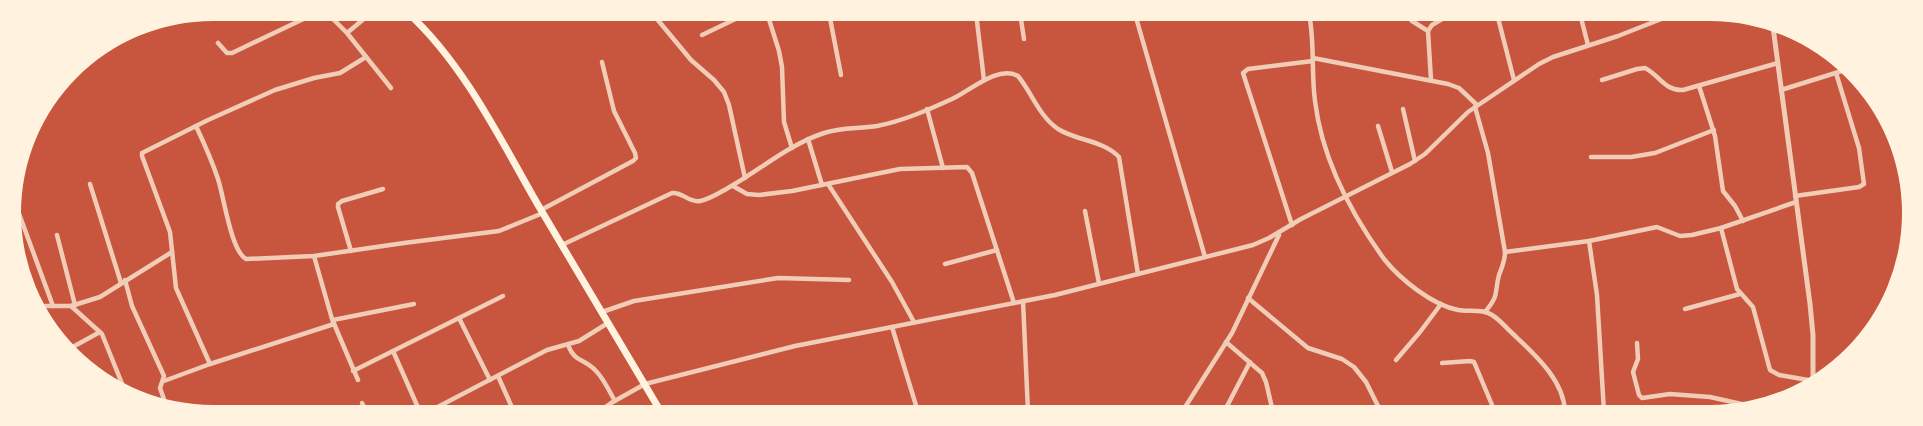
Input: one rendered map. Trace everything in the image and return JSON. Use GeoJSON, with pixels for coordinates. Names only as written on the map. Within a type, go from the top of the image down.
{"type":"FeatureCollection","features":[{"type":"Feature","properties":{"kind":"highway"},"geometry":{"type":"LineString","coordinates":[[416,21],[440,45],[456,68],[512,158],[657,405]]}},
{"type":"Feature","properties":{"kind":"street"},"geometry":{"type":"LineString","coordinates":[[218,43],[227,53],[232,53],[299,21]]}},
{"type":"Feature","properties":{"kind":"street"},"geometry":{"type":"LineString","coordinates":[[335,21],[347,33],[390,88]]}},
{"type":"Feature","properties":{"kind":"street"},"geometry":{"type":"LineString","coordinates":[[347,33],[361,21]]}},
{"type":"Feature","properties":{"kind":"street"},"geometry":{"type":"LineString","coordinates":[[659,21],[691,60],[714,80],[724,92],[729,105],[745,178]]}},
{"type":"Feature","properties":{"kind":"street"},"geometry":{"type":"LineString","coordinates":[[702,35],[731,21]]}},
{"type":"Feature","properties":{"kind":"street"},"geometry":{"type":"LineString","coordinates":[[770,21],[782,67],[784,122],[792,148]]}},
{"type":"Feature","properties":{"kind":"street"},"geometry":{"type":"LineString","coordinates":[[831,21],[842,75]]}},
{"type":"Feature","properties":{"kind":"street"},"geometry":{"type":"LineString","coordinates":[[977,21],[984,80]]}},
{"type":"Feature","properties":{"kind":"street"},"geometry":{"type":"LineString","coordinates":[[1021,21],[1024,39]]}},
{"type":"Feature","properties":{"kind":"street"},"geometry":{"type":"LineString","coordinates":[[1138,21],[1205,257]]}},
{"type":"Feature","properties":{"kind":"street"},"geometry":{"type":"LineString","coordinates":[[1310,21],[1315,100],[1328,154],[1344,197],[1386,261],[1417,290],[1441,304],[1459,310],[1485,312],[1495,317],[1545,366],[1561,394],[1563,405]]}},
{"type":"Feature","properties":{"kind":"street"},"geometry":{"type":"LineString","coordinates":[[1416,21],[1428,30]]}},
{"type":"Feature","properties":{"kind":"street"},"geometry":{"type":"LineString","coordinates":[[1431,80],[1428,30],[1440,21]]}},
{"type":"Feature","properties":{"kind":"street"},"geometry":{"type":"LineString","coordinates":[[1499,21],[1514,80]]}},
{"type":"Feature","properties":{"kind":"street"},"geometry":{"type":"LineString","coordinates":[[1582,21],[1588,45]]}},
{"type":"Feature","properties":{"kind":"street"},"geometry":{"type":"LineString","coordinates":[[609,405],[645,384],[795,346],[1014,303],[1253,245],[1279,234],[1344,197],[1415,161],[1425,154],[1457,121],[1476,106],[1514,80],[1553,57],[1655,21]]}},
{"type":"Feature","properties":{"kind":"street"},"geometry":{"type":"LineString","coordinates":[[1774,32],[1810,304],[1814,374]]}},
{"type":"Feature","properties":{"kind":"street"},"geometry":{"type":"LineString","coordinates":[[210,364],[176,288],[172,242],[142,155],[144,151],[274,90],[314,78],[340,73],[366,57]]}},
{"type":"Feature","properties":{"kind":"street"},"geometry":{"type":"LineString","coordinates":[[1292,225],[1242,73],[1248,69],[1313,60],[1431,80],[1459,88],[1476,106],[1488,153],[1505,252],[1495,300],[1485,312]]}},
{"type":"Feature","properties":{"kind":"street"},"geometry":{"type":"LineString","coordinates":[[196,126],[218,178],[233,237],[242,256],[250,259],[351,252],[499,231],[542,211],[636,158],[614,111],[602,62]]}},
{"type":"Feature","properties":{"kind":"street"},"geometry":{"type":"LineString","coordinates":[[1602,80],[1645,68],[1660,82],[1672,89],[1683,90],[1778,63]]}},
{"type":"Feature","properties":{"kind":"street"},"geometry":{"type":"LineString","coordinates":[[1781,90],[1840,72]]}},
{"type":"Feature","properties":{"kind":"street"},"geometry":{"type":"LineString","coordinates":[[562,245],[668,195],[678,193],[698,202],[733,186],[792,148],[826,132],[876,126],[891,122],[955,98],[984,80],[1010,73],[1018,76],[1039,108],[1057,128],[1108,148],[1119,157],[1138,274]]}},
{"type":"Feature","properties":{"kind":"street"},"geometry":{"type":"LineString","coordinates":[[1795,196],[1859,187],[1864,184],[1859,148],[1836,73]]}},
{"type":"Feature","properties":{"kind":"street"},"geometry":{"type":"LineString","coordinates":[[1700,86],[1718,148],[1723,191],[1735,206],[1743,221]]}},
{"type":"Feature","properties":{"kind":"street"},"geometry":{"type":"LineString","coordinates":[[927,109],[943,168]]}},
{"type":"Feature","properties":{"kind":"street"},"geometry":{"type":"LineString","coordinates":[[1403,109],[1415,161]]}},
{"type":"Feature","properties":{"kind":"street"},"geometry":{"type":"LineString","coordinates":[[1378,126],[1392,172]]}},
{"type":"Feature","properties":{"kind":"street"},"geometry":{"type":"LineString","coordinates":[[1591,157],[1655,153],[1714,130]]}},
{"type":"Feature","properties":{"kind":"street"},"geometry":{"type":"LineString","coordinates":[[808,139],[822,185]]}},
{"type":"Feature","properties":{"kind":"street"},"geometry":{"type":"LineString","coordinates":[[733,186],[746,194],[759,195],[828,184],[900,169],[964,167],[970,170],[1014,303]]}},
{"type":"Feature","properties":{"kind":"street"},"geometry":{"type":"LineString","coordinates":[[90,184],[123,282],[131,297],[132,306],[164,374],[164,381],[160,388],[164,398]]}},
{"type":"Feature","properties":{"kind":"street"},"geometry":{"type":"LineString","coordinates":[[828,184],[892,282],[914,322]]}},
{"type":"Feature","properties":{"kind":"street"},"geometry":{"type":"LineString","coordinates":[[351,252],[338,204],[342,201],[383,189]]}},
{"type":"Feature","properties":{"kind":"street"},"geometry":{"type":"LineString","coordinates":[[1505,252],[1589,241],[1657,227],[1680,236],[1721,228],[1796,202]]}},
{"type":"Feature","properties":{"kind":"street"},"geometry":{"type":"LineString","coordinates":[[1086,211],[1099,283]]}},
{"type":"Feature","properties":{"kind":"street"},"geometry":{"type":"LineString","coordinates":[[22,221],[53,306]]}},
{"type":"Feature","properties":{"kind":"street"},"geometry":{"type":"LineString","coordinates":[[1721,228],[1736,285],[1740,294],[1753,307],[1768,365],[1772,372],[1779,375],[1804,380]]}},
{"type":"Feature","properties":{"kind":"street"},"geometry":{"type":"LineString","coordinates":[[1186,405],[1226,342],[1279,234]]}},
{"type":"Feature","properties":{"kind":"street"},"geometry":{"type":"LineString","coordinates":[[57,236],[73,305],[100,332],[121,381]]}},
{"type":"Feature","properties":{"kind":"street"},"geometry":{"type":"LineString","coordinates":[[1589,241],[1597,295],[1604,405]]}},
{"type":"Feature","properties":{"kind":"street"},"geometry":{"type":"LineString","coordinates":[[945,264],[997,250]]}},
{"type":"Feature","properties":{"kind":"street"},"geometry":{"type":"LineString","coordinates":[[45,306],[73,305],[100,297],[172,252]]}},
{"type":"Feature","properties":{"kind":"street"},"geometry":{"type":"LineString","coordinates":[[314,256],[333,322],[358,380]]}},
{"type":"Feature","properties":{"kind":"street"},"geometry":{"type":"LineString","coordinates":[[602,312],[634,301],[778,278],[849,280]]}},
{"type":"Feature","properties":{"kind":"street"},"geometry":{"type":"LineString","coordinates":[[1685,308],[1740,294]]}},
{"type":"Feature","properties":{"kind":"street"},"geometry":{"type":"LineString","coordinates":[[353,371],[502,296]]}},
{"type":"Feature","properties":{"kind":"street"},"geometry":{"type":"LineString","coordinates":[[1248,298],[1308,348],[1342,359],[1354,367],[1363,377],[1377,405]]}},
{"type":"Feature","properties":{"kind":"street"},"geometry":{"type":"LineString","coordinates":[[1023,301],[1028,405]]}},
{"type":"Feature","properties":{"kind":"street"},"geometry":{"type":"LineString","coordinates":[[164,381],[333,322],[414,304]]}},
{"type":"Feature","properties":{"kind":"street"},"geometry":{"type":"LineString","coordinates":[[1396,360],[1441,304]]}},
{"type":"Feature","properties":{"kind":"street"},"geometry":{"type":"LineString","coordinates":[[459,318],[490,380]]}},
{"type":"Feature","properties":{"kind":"street"},"geometry":{"type":"LineString","coordinates":[[442,405],[547,350],[579,341],[608,323]]}},
{"type":"Feature","properties":{"kind":"street"},"geometry":{"type":"LineString","coordinates":[[892,327],[916,405]]}},
{"type":"Feature","properties":{"kind":"street"},"geometry":{"type":"LineString","coordinates":[[75,346],[100,332]]}},
{"type":"Feature","properties":{"kind":"street"},"geometry":{"type":"LineString","coordinates":[[1226,342],[1264,376],[1271,405]]}},
{"type":"Feature","properties":{"kind":"street"},"geometry":{"type":"LineString","coordinates":[[1637,343],[1638,360],[1633,372],[1640,397],[1670,394],[1710,397],[1736,403]]}},
{"type":"Feature","properties":{"kind":"street"},"geometry":{"type":"LineString","coordinates":[[568,345],[574,356],[597,372],[615,401]]}},
{"type":"Feature","properties":{"kind":"street"},"geometry":{"type":"LineString","coordinates":[[393,351],[417,405]]}},
{"type":"Feature","properties":{"kind":"street"},"geometry":{"type":"LineString","coordinates":[[1442,363],[1470,360],[1474,362],[1491,405]]}},
{"type":"Feature","properties":{"kind":"street"},"geometry":{"type":"LineString","coordinates":[[1228,405],[1250,362]]}},
{"type":"Feature","properties":{"kind":"street"},"geometry":{"type":"LineString","coordinates":[[498,376],[511,405]]}}]}
